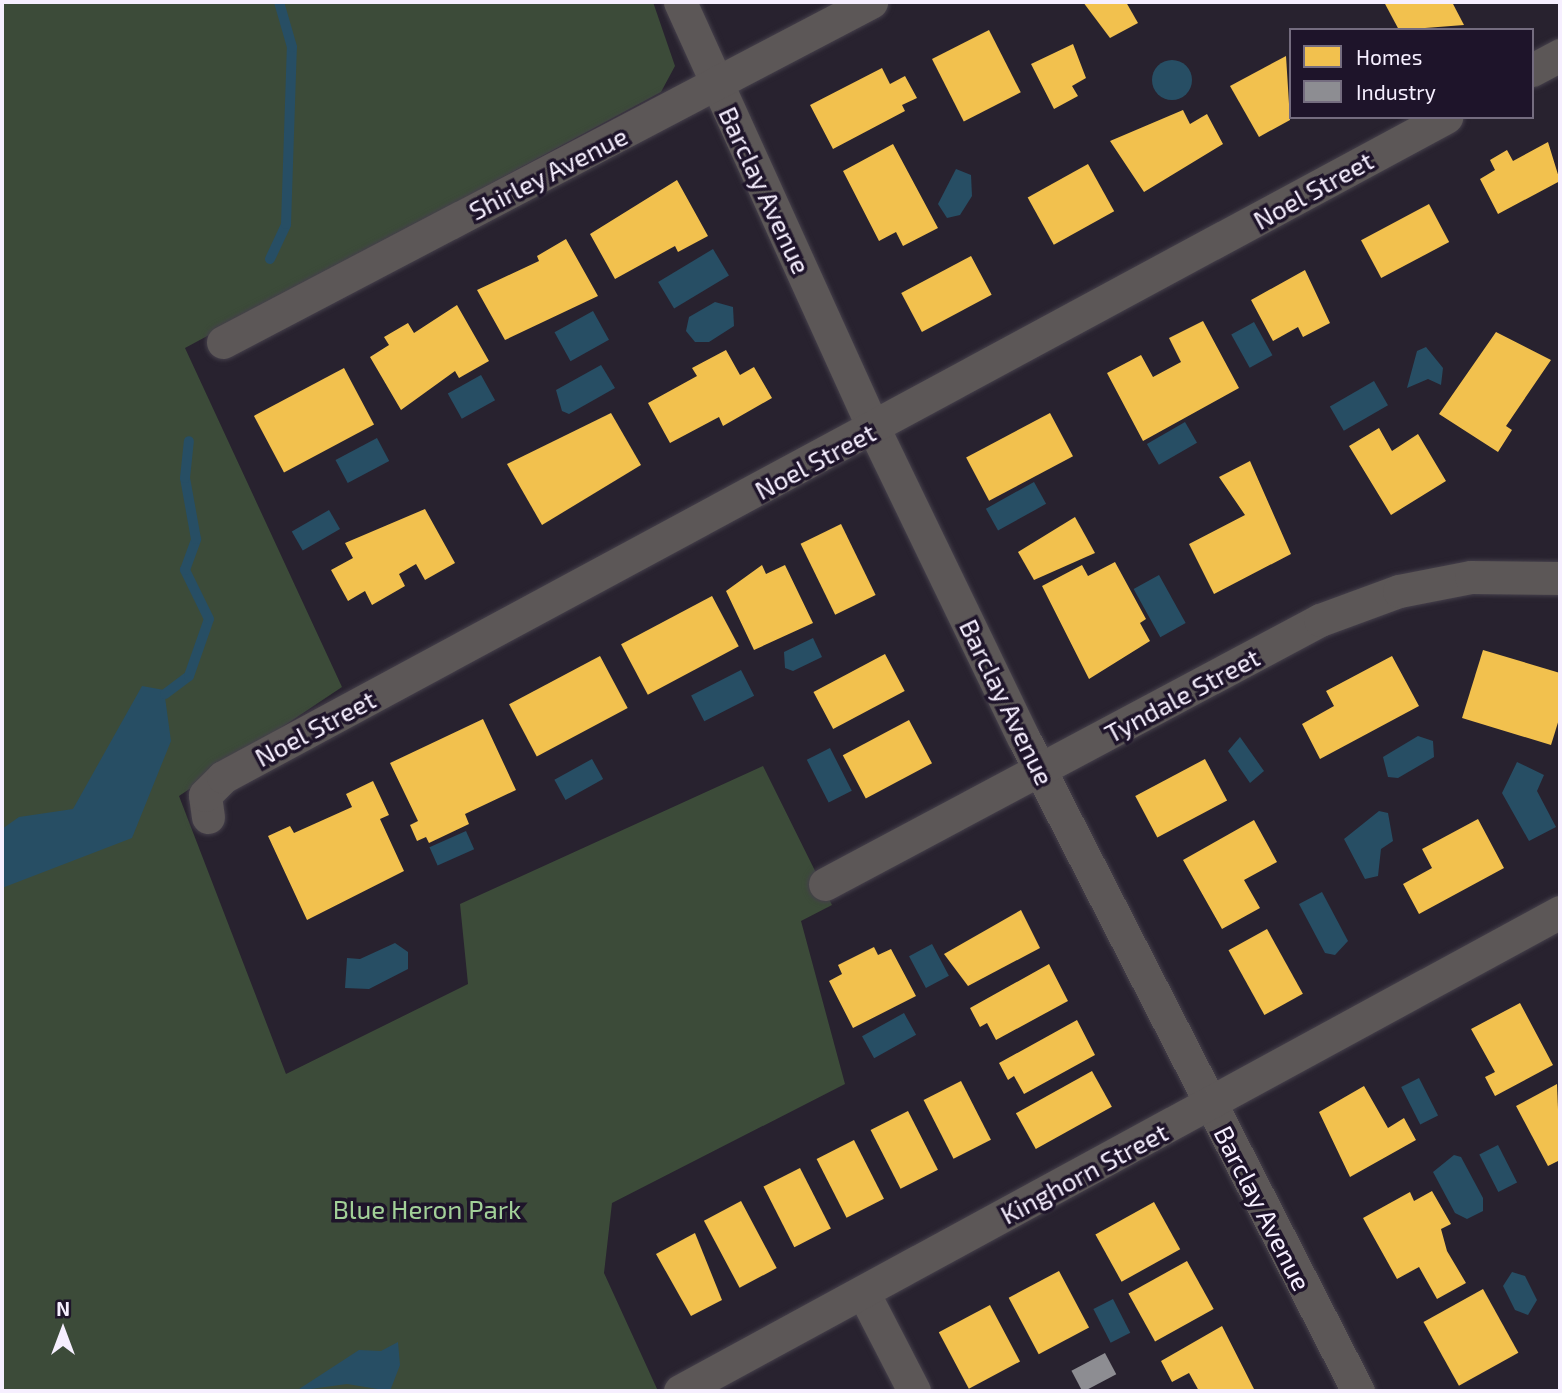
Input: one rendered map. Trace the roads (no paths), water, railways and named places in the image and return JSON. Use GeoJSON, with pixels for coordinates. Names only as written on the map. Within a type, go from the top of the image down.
{"type":"FeatureCollection","features":[{"type":"Feature","properties":{"kind":"street","name":"Barclay Avenue"},"geometry":{"type":"LineString","coordinates":[[680,2],[874,429],[1040,771],[1357,1391]]}},
{"type":"Feature","properties":{"kind":"street","name":"Shirley Avenue"},"geometry":{"type":"LineString","coordinates":[[223,342],[717,86],[871,2]]}},
{"type":"Feature","properties":{"kind":"street"},"geometry":{"type":"LineString","coordinates":[[1534,69],[1560,55]]}},
{"type":"Feature","properties":{"kind":"street","name":"Noel Street"},"geometry":{"type":"LineString","coordinates":[[208,817],[205,794],[223,777],[874,429],[1442,119]]}},
{"type":"Feature","properties":{"kind":"street","name":"Tyndale Street"},"geometry":{"type":"LineString","coordinates":[[825,884],[1320,620],[1399,592],[1471,577],[1560,578]]}},
{"type":"Feature","properties":{"kind":"street","name":"Kinghorn Street"},"geometry":{"type":"LineString","coordinates":[[680,1391],[1560,914]]}},
{"type":"Feature","properties":{"kind":"street"},"geometry":{"type":"LineString","coordinates":[[863,1292],[915,1391]]}},
{"type":"Feature","properties":{"kind":"water"},"geometry":{"type":"Polygon","coordinates":[[[1172,60],[1186,66],[1192,80],[1186,94],[1172,100],[1158,94],[1152,80],[1158,66],[1172,60]]]}},
{"type":"Feature","properties":{"kind":"water"},"geometry":{"type":"Polygon","coordinates":[[[956,169],[971,175],[972,196],[960,215],[947,218],[938,204],[956,169]]]}},
{"type":"Feature","properties":{"kind":"water"},"geometry":{"type":"Polygon","coordinates":[[[713,249],[729,276],[674,309],[658,282],[713,249]]]}},
{"type":"Feature","properties":{"kind":"water"},"geometry":{"type":"Polygon","coordinates":[[[715,302],[733,307],[734,326],[709,342],[695,342],[686,331],[689,317],[715,302]]]}},
{"type":"Feature","properties":{"kind":"water"},"geometry":{"type":"Polygon","coordinates":[[[593,311],[609,340],[571,361],[555,332],[593,311]]]}},
{"type":"Feature","properties":{"kind":"water"},"geometry":{"type":"Polygon","coordinates":[[[1254,322],[1272,355],[1250,368],[1231,335],[1254,322]]]}},
{"type":"Feature","properties":{"kind":"water"},"geometry":{"type":"Polygon","coordinates":[[[1426,347],[1443,368],[1441,385],[1428,379],[1407,388],[1417,351],[1426,347]]]}},
{"type":"Feature","properties":{"kind":"water"},"geometry":{"type":"Polygon","coordinates":[[[601,365],[615,388],[569,414],[562,411],[556,390],[601,365]]]}},
{"type":"Feature","properties":{"kind":"water"},"geometry":{"type":"Polygon","coordinates":[[[481,375],[495,400],[462,419],[448,393],[481,375]]]}},
{"type":"Feature","properties":{"kind":"water"},"geometry":{"type":"Polygon","coordinates":[[[1374,381],[1388,405],[1344,431],[1330,406],[1374,381]]]}},
{"type":"Feature","properties":{"kind":"water"},"geometry":{"type":"Polygon","coordinates":[[[1185,422],[1197,443],[1159,465],[1147,444],[1185,422]]]}},
{"type":"Feature","properties":{"kind":"water"},"geometry":{"type":"Polygon","coordinates":[[[377,438],[389,461],[348,483],[336,460],[377,438]]]}},
{"type":"Feature","properties":{"kind":"water"},"geometry":{"type":"Polygon","coordinates":[[[1034,482],[1046,504],[998,531],[986,509],[1034,482]]]}},
{"type":"Feature","properties":{"kind":"water"},"geometry":{"type":"Polygon","coordinates":[[[329,510],[340,529],[303,551],[292,532],[329,510]]]}},
{"type":"Feature","properties":{"kind":"water"},"geometry":{"type":"Polygon","coordinates":[[[1159,575],[1186,623],[1160,637],[1134,589],[1159,575]]]}},
{"type":"Feature","properties":{"kind":"water"},"geometry":{"type":"Polygon","coordinates":[[[813,638],[822,657],[793,671],[785,668],[784,652],[813,638]]]}},
{"type":"Feature","properties":{"kind":"water"},"geometry":{"type":"Polygon","coordinates":[[[741,670],[754,696],[704,721],[691,695],[741,670]]]}},
{"type":"Feature","properties":{"kind":"water"},"geometry":{"type":"Polygon","coordinates":[[[142,686],[164,690],[171,741],[132,838],[2,888],[2,829],[19,817],[73,809],[142,686]]]}},
{"type":"Feature","properties":{"kind":"water"},"geometry":{"type":"Polygon","coordinates":[[[1418,736],[1433,741],[1434,757],[1398,778],[1388,777],[1383,757],[1418,736]]]}},
{"type":"Feature","properties":{"kind":"water"},"geometry":{"type":"Polygon","coordinates":[[[1240,737],[1264,771],[1250,783],[1228,751],[1240,737]]]}},
{"type":"Feature","properties":{"kind":"water"},"geometry":{"type":"Polygon","coordinates":[[[830,748],[852,791],[829,803],[807,760],[830,748]]]}},
{"type":"Feature","properties":{"kind":"water"},"geometry":{"type":"Polygon","coordinates":[[[592,759],[603,779],[566,800],[554,780],[592,759]]]}},
{"type":"Feature","properties":{"kind":"water"},"geometry":{"type":"Polygon","coordinates":[[[1517,762],[1544,775],[1537,791],[1556,827],[1529,841],[1502,793],[1517,762]]]}},
{"type":"Feature","properties":{"kind":"water"},"geometry":{"type":"Polygon","coordinates":[[[1379,811],[1388,813],[1393,841],[1381,849],[1378,876],[1365,879],[1344,839],[1379,811]]]}},
{"type":"Feature","properties":{"kind":"water"},"geometry":{"type":"Polygon","coordinates":[[[466,831],[474,849],[438,866],[429,847],[466,831]]]}},
{"type":"Feature","properties":{"kind":"water"},"geometry":{"type":"Polygon","coordinates":[[[1322,892],[1348,941],[1335,955],[1325,953],[1299,904],[1322,892]]]}},
{"type":"Feature","properties":{"kind":"water"},"geometry":{"type":"Polygon","coordinates":[[[395,943],[408,952],[408,969],[369,989],[345,988],[347,958],[360,959],[395,943]]]}},
{"type":"Feature","properties":{"kind":"water"},"geometry":{"type":"Polygon","coordinates":[[[932,944],[949,976],[926,988],[909,956],[932,944]]]}},
{"type":"Feature","properties":{"kind":"water"},"geometry":{"type":"Polygon","coordinates":[[[904,1013],[916,1035],[874,1058],[862,1036],[904,1013]]]}},
{"type":"Feature","properties":{"kind":"water"},"geometry":{"type":"Polygon","coordinates":[[[1419,1078],[1438,1115],[1420,1125],[1401,1087],[1419,1078]]]}},
{"type":"Feature","properties":{"kind":"water"},"geometry":{"type":"Polygon","coordinates":[[[1498,1145],[1517,1182],[1498,1192],[1479,1155],[1498,1145]]]}},
{"type":"Feature","properties":{"kind":"water"},"geometry":{"type":"Polygon","coordinates":[[[1454,1155],[1461,1157],[1483,1198],[1483,1211],[1467,1219],[1455,1213],[1433,1172],[1454,1155]]]}},
{"type":"Feature","properties":{"kind":"water"},"geometry":{"type":"Polygon","coordinates":[[[1512,1272],[1525,1276],[1537,1300],[1528,1315],[1515,1310],[1503,1286],[1512,1272]]]}},
{"type":"Feature","properties":{"kind":"water"},"geometry":{"type":"Polygon","coordinates":[[[1113,1299],[1130,1333],[1111,1343],[1093,1309],[1113,1299]]]}},
{"type":"Feature","properties":{"kind":"water"},"geometry":{"type":"Polygon","coordinates":[[[398,1342],[400,1365],[390,1391],[347,1384],[296,1391],[359,1350],[381,1351],[398,1342]]]}},
{"type":"Feature","properties":{"kind":"waterway"},"geometry":{"type":"LineString","coordinates":[[270,259],[286,224],[292,47],[279,2]]}},
{"type":"Feature","properties":{"kind":"waterway"},"geometry":{"type":"LineString","coordinates":[[165,694],[189,676],[209,619],[185,570],[196,539],[185,478],[189,441]]}},
{"type":"Feature","properties":{"kind":"park label","name":"Blue Heron Park"},"geometry":{"type":"Point","coordinates":[427,1209]}}]}
